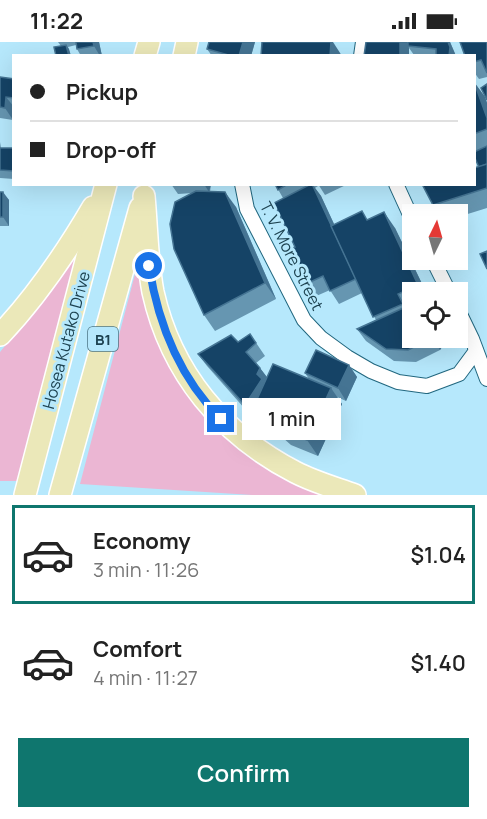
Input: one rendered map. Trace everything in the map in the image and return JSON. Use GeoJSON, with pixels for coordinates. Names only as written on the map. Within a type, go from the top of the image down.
{"type":"FeatureCollection","features":[{"type":"Feature","properties":{"kind":"main road"},"geometry":{"type":"LineString","coordinates":[[0,335],[58,263],[106,186]]}},
{"type":"Feature","properties":{"kind":"main road","name":"Hosea Kutako Drive"},"geometry":{"type":"LineString","coordinates":[[25,495],[106,186]]}},
{"type":"Feature","properties":{"kind":"main road"},"geometry":{"type":"LineString","coordinates":[[146,190],[149,266],[157,308],[181,367],[194,387],[209,407],[232,430],[265,455],[298,474],[355,495]]}},
{"type":"Feature","properties":{"kind":"main road","name":"B1"},"geometry":{"type":"LineString","coordinates":[[60,495],[146,190]]}},
{"type":"Feature","properties":{"kind":"street","name":"T. V. More Street"},"geometry":{"type":"LineString","coordinates":[[242,186],[247,209],[304,320],[321,338],[347,357],[371,371],[398,382],[427,386],[459,374],[476,351]]}},
{"type":"Feature","properties":{"kind":"street"},"geometry":{"type":"LineString","coordinates":[[397,186],[405,204]]}},
{"type":"Feature","properties":{"kind":"street"},"geometry":{"type":"LineString","coordinates":[[468,333],[487,379]]}},
{"type":"Feature","properties":{"kind":"shaded area"},"geometry":{"type":"Polygon","coordinates":[[[79,246],[18,481],[0,481],[0,352],[32,313],[79,246]]]}},
{"type":"Feature","properties":{"kind":"shaded area"},"geometry":{"type":"Polygon","coordinates":[[[140,255],[182,379],[330,495],[252,495],[80,484],[140,255]]]}},
{"type":"Feature","properties":{"kind":"building"},"geometry":{"type":"Polygon","coordinates":[[[76,42],[93,42],[94,46],[77,49],[76,42]]]}},
{"type":"Feature","properties":{"kind":"building"},"geometry":{"type":"Polygon","coordinates":[[[209,42],[243,42],[240,54],[225,54],[207,49],[209,42]]]}},
{"type":"Feature","properties":{"kind":"building"},"geometry":{"type":"Polygon","coordinates":[[[262,42],[331,42],[330,54],[261,54],[262,42]]]}},
{"type":"Feature","properties":{"kind":"building"},"geometry":{"type":"Polygon","coordinates":[[[366,42],[400,42],[400,54],[364,54],[366,42]]]}},
{"type":"Feature","properties":{"kind":"building"},"geometry":{"type":"Polygon","coordinates":[[[408,42],[448,42],[450,47],[449,54],[436,54],[436,49],[408,46],[408,42]]]}},
{"type":"Feature","properties":{"kind":"building"},"geometry":{"type":"Polygon","coordinates":[[[460,42],[487,42],[487,73],[481,60],[476,61],[476,54],[464,54],[460,42]]]}},
{"type":"Feature","properties":{"kind":"building"},"geometry":{"type":"Polygon","coordinates":[[[66,45],[68,54],[56,54],[54,47],[66,45]]]}},
{"type":"Feature","properties":{"kind":"building"},"geometry":{"type":"Polygon","coordinates":[[[0,77],[12,79],[12,98],[6,97],[5,108],[0,107],[0,77]]]}},
{"type":"Feature","properties":{"kind":"building"},"geometry":{"type":"Polygon","coordinates":[[[487,84],[487,100],[481,88],[487,84]]]}},
{"type":"Feature","properties":{"kind":"building"},"geometry":{"type":"Polygon","coordinates":[[[476,88],[487,118],[487,129],[476,133],[476,88]]]}},
{"type":"Feature","properties":{"kind":"building"},"geometry":{"type":"Polygon","coordinates":[[[487,146],[487,164],[479,167],[476,151],[487,146]]]}},
{"type":"Feature","properties":{"kind":"building"},"geometry":{"type":"Polygon","coordinates":[[[0,148],[12,148],[12,171],[0,170],[0,148]]]}},
{"type":"Feature","properties":{"kind":"building"},"geometry":{"type":"Polygon","coordinates":[[[487,164],[487,188],[432,204],[423,186],[476,186],[476,167],[487,164]]]}},
{"type":"Feature","properties":{"kind":"building"},"geometry":{"type":"Polygon","coordinates":[[[308,186],[313,186],[356,279],[330,291],[323,276],[306,284],[289,249],[295,247],[274,203],[308,186]]]}},
{"type":"Feature","properties":{"kind":"building"},"geometry":{"type":"Polygon","coordinates":[[[196,191],[225,192],[265,283],[204,315],[174,249],[170,224],[175,202],[196,191]]]}},
{"type":"Feature","properties":{"kind":"building"},"geometry":{"type":"Polygon","coordinates":[[[0,192],[3,192],[3,217],[0,217],[0,192]]]}},
{"type":"Feature","properties":{"kind":"building"},"geometry":{"type":"Polygon","coordinates":[[[362,211],[367,220],[384,212],[402,251],[402,270],[411,270],[417,282],[402,282],[402,292],[398,294],[402,304],[373,317],[331,226],[362,211]]]}},
{"type":"Feature","properties":{"kind":"building"},"geometry":{"type":"Polygon","coordinates":[[[487,251],[487,269],[480,254],[487,251]]]}},
{"type":"Feature","properties":{"kind":"building"},"geometry":{"type":"Polygon","coordinates":[[[402,309],[402,348],[412,348],[408,350],[386,349],[357,329],[402,309]]]}},
{"type":"Feature","properties":{"kind":"building"},"geometry":{"type":"Polygon","coordinates":[[[250,334],[256,343],[246,352],[260,368],[257,374],[262,379],[245,405],[198,354],[231,335],[238,342],[250,334]]]}},
{"type":"Feature","properties":{"kind":"building"},"geometry":{"type":"Polygon","coordinates":[[[316,350],[349,365],[338,388],[305,373],[316,350]]]}},
{"type":"Feature","properties":{"kind":"building"},"geometry":{"type":"Polygon","coordinates":[[[273,364],[331,388],[307,440],[280,429],[254,406],[273,364]]]}},
{"type":"Feature","properties":{"kind":"route"},"geometry":{"type":"LineString","coordinates":[[149,266],[160,316],[181,367],[209,407],[221,419]]}}]}
